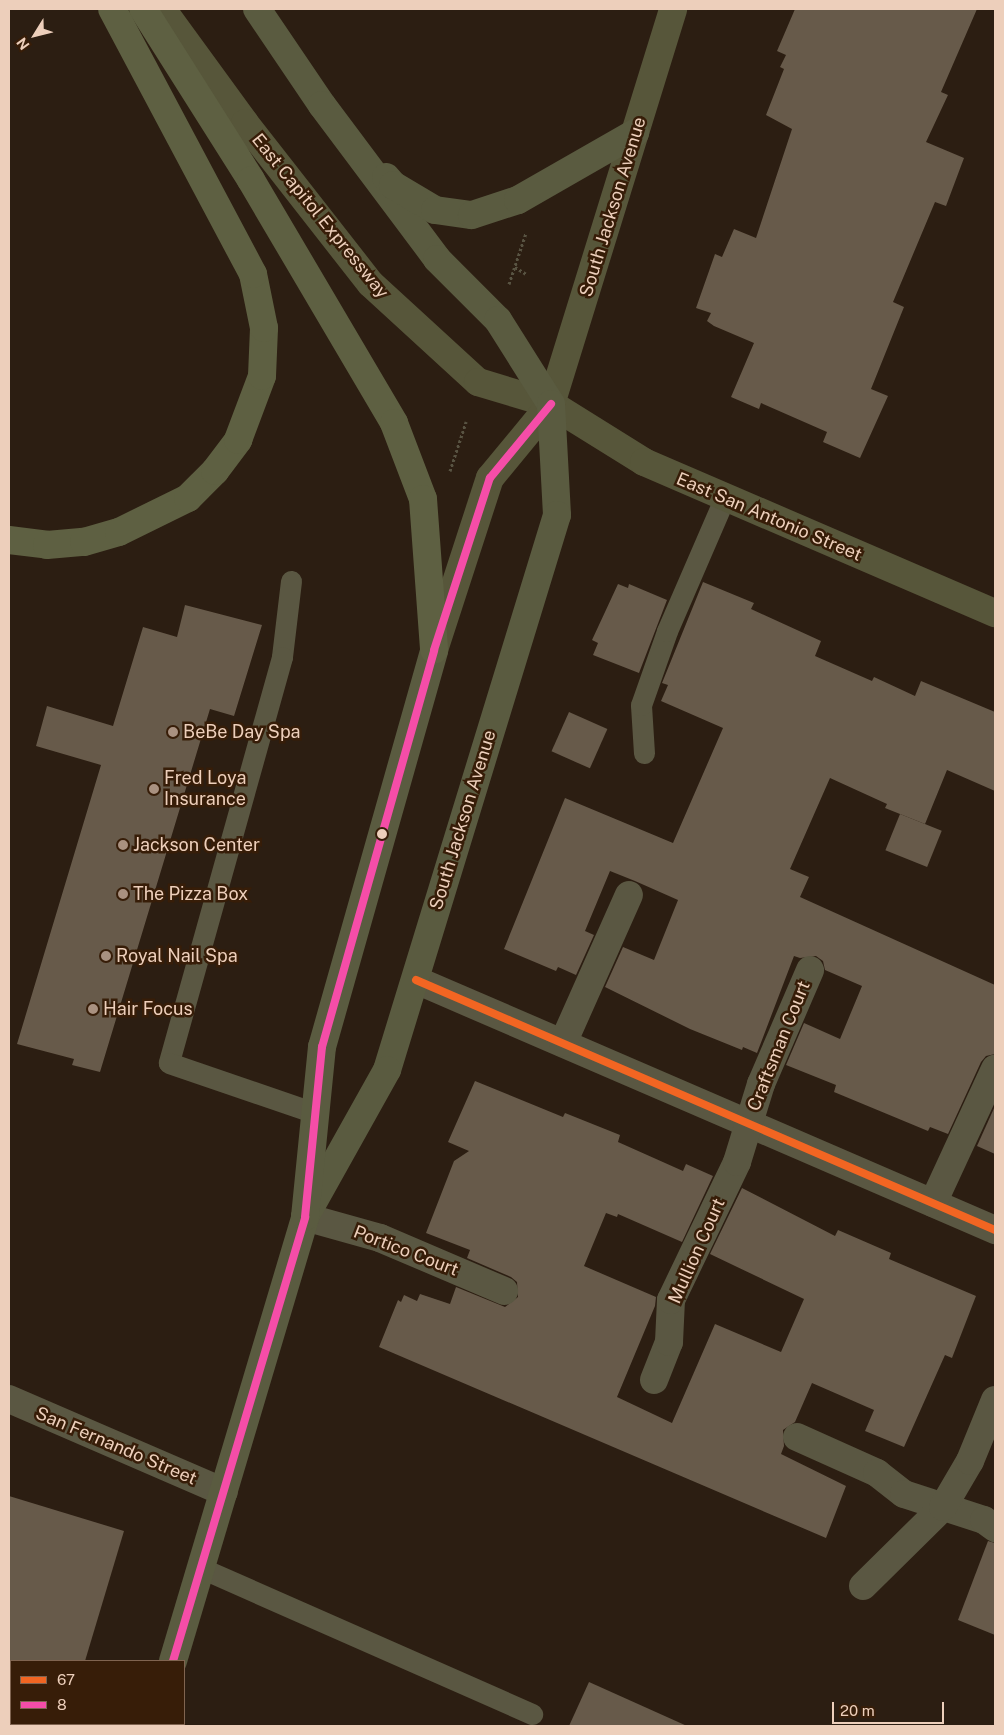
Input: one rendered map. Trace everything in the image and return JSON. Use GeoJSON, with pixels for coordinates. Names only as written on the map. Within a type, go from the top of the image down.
{"type":"FeatureCollection","features":[{"type":"Feature","properties":{"kind":"highway"},"geometry":{"type":"LineString","coordinates":[[9,540],[47,545],[84,542],[119,532],[188,498],[215,471],[238,440],[262,376],[264,328],[253,274],[112,9]]}},
{"type":"Feature","properties":{"kind":"highway"},"geometry":{"type":"LineString","coordinates":[[143,9],[251,180],[394,424],[423,499],[434,650]]}},
{"type":"Feature","properties":{"kind":"main road","name":"East Capitol Expressway"},"geometry":{"type":"LineString","coordinates":[[162,9],[244,123],[371,284],[478,382],[551,404]]}},
{"type":"Feature","properties":{"kind":"main road"},"geometry":{"type":"LineString","coordinates":[[257,9],[322,105],[436,259],[498,320],[551,404]]}},
{"type":"Feature","properties":{"kind":"main road","name":"South Jackson Avenue"},"geometry":{"type":"LineString","coordinates":[[305,1217],[387,1070],[416,980],[557,515],[551,404],[673,9]]}},
{"type":"Feature","properties":{"kind":"main road"},"geometry":{"type":"LineString","coordinates":[[322,105],[393,185],[435,210],[472,215],[518,200],[635,133]]}},
{"type":"Feature","properties":{"kind":"main road","name":"South Jackson Avenue"},"geometry":{"type":"LineString","coordinates":[[174,1660],[305,1217],[322,1046],[434,650],[490,478],[551,404]]}},
{"type":"Feature","properties":{"kind":"main road","name":"East San Antonio Street"},"geometry":{"type":"LineString","coordinates":[[551,404],[644,462],[724,499],[995,613]]}},
{"type":"Feature","properties":{"kind":"street"},"geometry":{"type":"LineString","coordinates":[[563,1043],[629,895]]}},
{"type":"Feature","properties":{"kind":"street","name":"Craftsman Court"},"geometry":{"type":"LineString","coordinates":[[748,1123],[760,1084],[810,970]]}},
{"type":"Feature","properties":{"kind":"street"},"geometry":{"type":"LineString","coordinates":[[416,980],[995,1230]]}},
{"type":"Feature","properties":{"kind":"street"},"geometry":{"type":"LineString","coordinates":[[933,1203],[995,1068]]}},
{"type":"Feature","properties":{"kind":"street","name":"Mullion Court"},"geometry":{"type":"LineString","coordinates":[[654,1380],[669,1342],[671,1300],[737,1162],[748,1123]]}},
{"type":"Feature","properties":{"kind":"street","name":"Portico Court"},"geometry":{"type":"LineString","coordinates":[[305,1217],[380,1238],[504,1291]]}},
{"type":"Feature","properties":{"kind":"street","name":"San Fernando Street"},"geometry":{"type":"LineString","coordinates":[[9,1399],[224,1492]]}},
{"type":"Feature","properties":{"kind":"street"},"geometry":{"type":"LineString","coordinates":[[863,1586],[943,1507],[970,1461],[995,1400]]}},
{"type":"Feature","properties":{"kind":"street"},"geometry":{"type":"LineString","coordinates":[[797,1437],[877,1474],[904,1494],[984,1520],[995,1528]]}},
{"type":"Feature","properties":{"kind":"lane"},"geometry":{"type":"LineString","coordinates":[[644,753],[641,705],[667,631],[724,499]]}},
{"type":"Feature","properties":{"kind":"lane"},"geometry":{"type":"LineString","coordinates":[[291,581],[282,656],[169,1062],[315,1114]]}},
{"type":"Feature","properties":{"kind":"lane"},"geometry":{"type":"LineString","coordinates":[[201,1568],[532,1714]]}},
{"type":"Feature","properties":{"kind":"path"},"geometry":{"type":"LineString","coordinates":[[509,284],[527,228]]}},
{"type":"Feature","properties":{"kind":"path"},"geometry":{"type":"LineString","coordinates":[[514,267],[526,274]]}},
{"type":"Feature","properties":{"kind":"path"},"geometry":{"type":"LineString","coordinates":[[448,478],[466,422]]}},
{"type":"Feature","properties":{"kind":"building"},"geometry":{"type":"Polygon","coordinates":[[[795,9],[977,9],[941,92],[948,95],[926,142],[964,158],[946,206],[935,202],[893,302],[904,307],[871,389],[888,396],[860,458],[823,442],[827,432],[761,403],[759,409],[731,397],[754,343],[714,326],[707,321],[711,313],[696,308],[715,254],[722,257],[734,229],[756,238],[792,129],[766,115],[784,69],[780,67],[786,55],[777,51],[795,9]]]}},
{"type":"Feature","properties":{"kind":"building"},"geometry":{"type":"Polygon","coordinates":[[[703,582],[754,603],[751,609],[821,641],[815,656],[872,681],[874,677],[915,696],[921,681],[995,712],[995,791],[947,770],[925,824],[885,808],[887,804],[830,778],[790,869],[809,877],[800,897],[995,985],[995,1054],[986,1056],[981,1062],[948,1134],[930,1127],[928,1131],[834,1092],[836,1085],[786,1065],[804,1023],[840,1039],[862,986],[825,970],[823,961],[816,956],[800,958],[794,956],[757,1053],[743,1047],[742,1050],[690,1029],[605,987],[623,947],[654,960],[678,900],[635,881],[610,871],[585,931],[594,935],[576,975],[558,967],[556,971],[504,949],[565,798],[673,843],[723,728],[661,701],[668,685],[662,683],[703,582]]]}},
{"type":"Feature","properties":{"kind":"building"},"geometry":{"type":"Polygon","coordinates":[[[618,584],[628,588],[629,584],[667,600],[639,673],[593,655],[598,643],[592,640],[618,584]]]}},
{"type":"Feature","properties":{"kind":"building","name":"Jackson Center"},"geometry":{"type":"Polygon","coordinates":[[[185,605],[262,625],[234,716],[210,709],[100,1072],[72,1065],[74,1059],[17,1044],[101,765],[36,746],[47,706],[113,726],[143,627],[177,637],[185,605]]]}},
{"type":"Feature","properties":{"kind":"building"},"geometry":{"type":"Polygon","coordinates":[[[569,712],[607,729],[590,768],[552,751],[569,712]]]}},
{"type":"Feature","properties":{"kind":"building"},"geometry":{"type":"Polygon","coordinates":[[[900,814],[942,831],[927,867],[885,850],[900,814]]]}},
{"type":"Feature","properties":{"kind":"building"},"geometry":{"type":"Polygon","coordinates":[[[475,1081],[563,1117],[565,1113],[620,1135],[618,1142],[683,1171],[686,1164],[713,1176],[682,1242],[618,1214],[617,1217],[606,1213],[584,1266],[656,1297],[655,1306],[617,1397],[672,1423],[715,1324],[781,1352],[804,1299],[710,1254],[742,1188],[835,1236],[838,1230],[891,1253],[889,1259],[976,1296],[952,1358],[945,1355],[904,1447],[865,1431],[874,1410],[812,1383],[795,1422],[783,1430],[784,1446],[781,1454],[846,1486],[826,1538],[379,1347],[398,1300],[401,1302],[404,1295],[417,1301],[420,1294],[450,1304],[456,1287],[505,1307],[518,1297],[517,1282],[511,1277],[467,1258],[470,1250],[426,1233],[454,1161],[469,1151],[448,1142],[475,1081]]]}},
{"type":"Feature","properties":{"kind":"building"},"geometry":{"type":"Polygon","coordinates":[[[995,1106],[995,1154],[977,1146],[995,1106]]]}},
{"type":"Feature","properties":{"kind":"building"},"geometry":{"type":"Polygon","coordinates":[[[9,1496],[124,1531],[85,1660],[9,1661],[9,1496]]]}},
{"type":"Feature","properties":{"kind":"building"},"geometry":{"type":"Polygon","coordinates":[[[988,1541],[995,1543],[995,1635],[958,1620],[988,1541]]]}},
{"type":"Feature","properties":{"kind":"building"},"geometry":{"type":"Polygon","coordinates":[[[589,1682],[687,1726],[569,1726],[589,1682]]]}},
{"type":"Feature","properties":{"kind":"transit line","name":"8"},"geometry":{"type":"LineString","coordinates":[[173,1660],[305,1217],[322,1047],[434,650],[490,478],[551,404]]}},
{"type":"Feature","properties":{"kind":"transit line","name":"67"},"geometry":{"type":"LineString","coordinates":[[416,980],[995,1230]]}},
{"type":"Feature","properties":{"kind":"place","name":"BeBe Day Spa"},"geometry":{"type":"Point","coordinates":[173,732]}},
{"type":"Feature","properties":{"kind":"place","name":"Fred Loya Insurance"},"geometry":{"type":"Point","coordinates":[154,789]}},
{"type":"Feature","properties":{"kind":"place","name":"Jackson Center"},"geometry":{"type":"Point","coordinates":[123,845]}},
{"type":"Feature","properties":{"kind":"place","name":"The Pizza Box"},"geometry":{"type":"Point","coordinates":[123,894]}},
{"type":"Feature","properties":{"kind":"place","name":"Royal Nail Spa"},"geometry":{"type":"Point","coordinates":[106,956]}},
{"type":"Feature","properties":{"kind":"place","name":"Hair Focus"},"geometry":{"type":"Point","coordinates":[93,1009]}}]}
